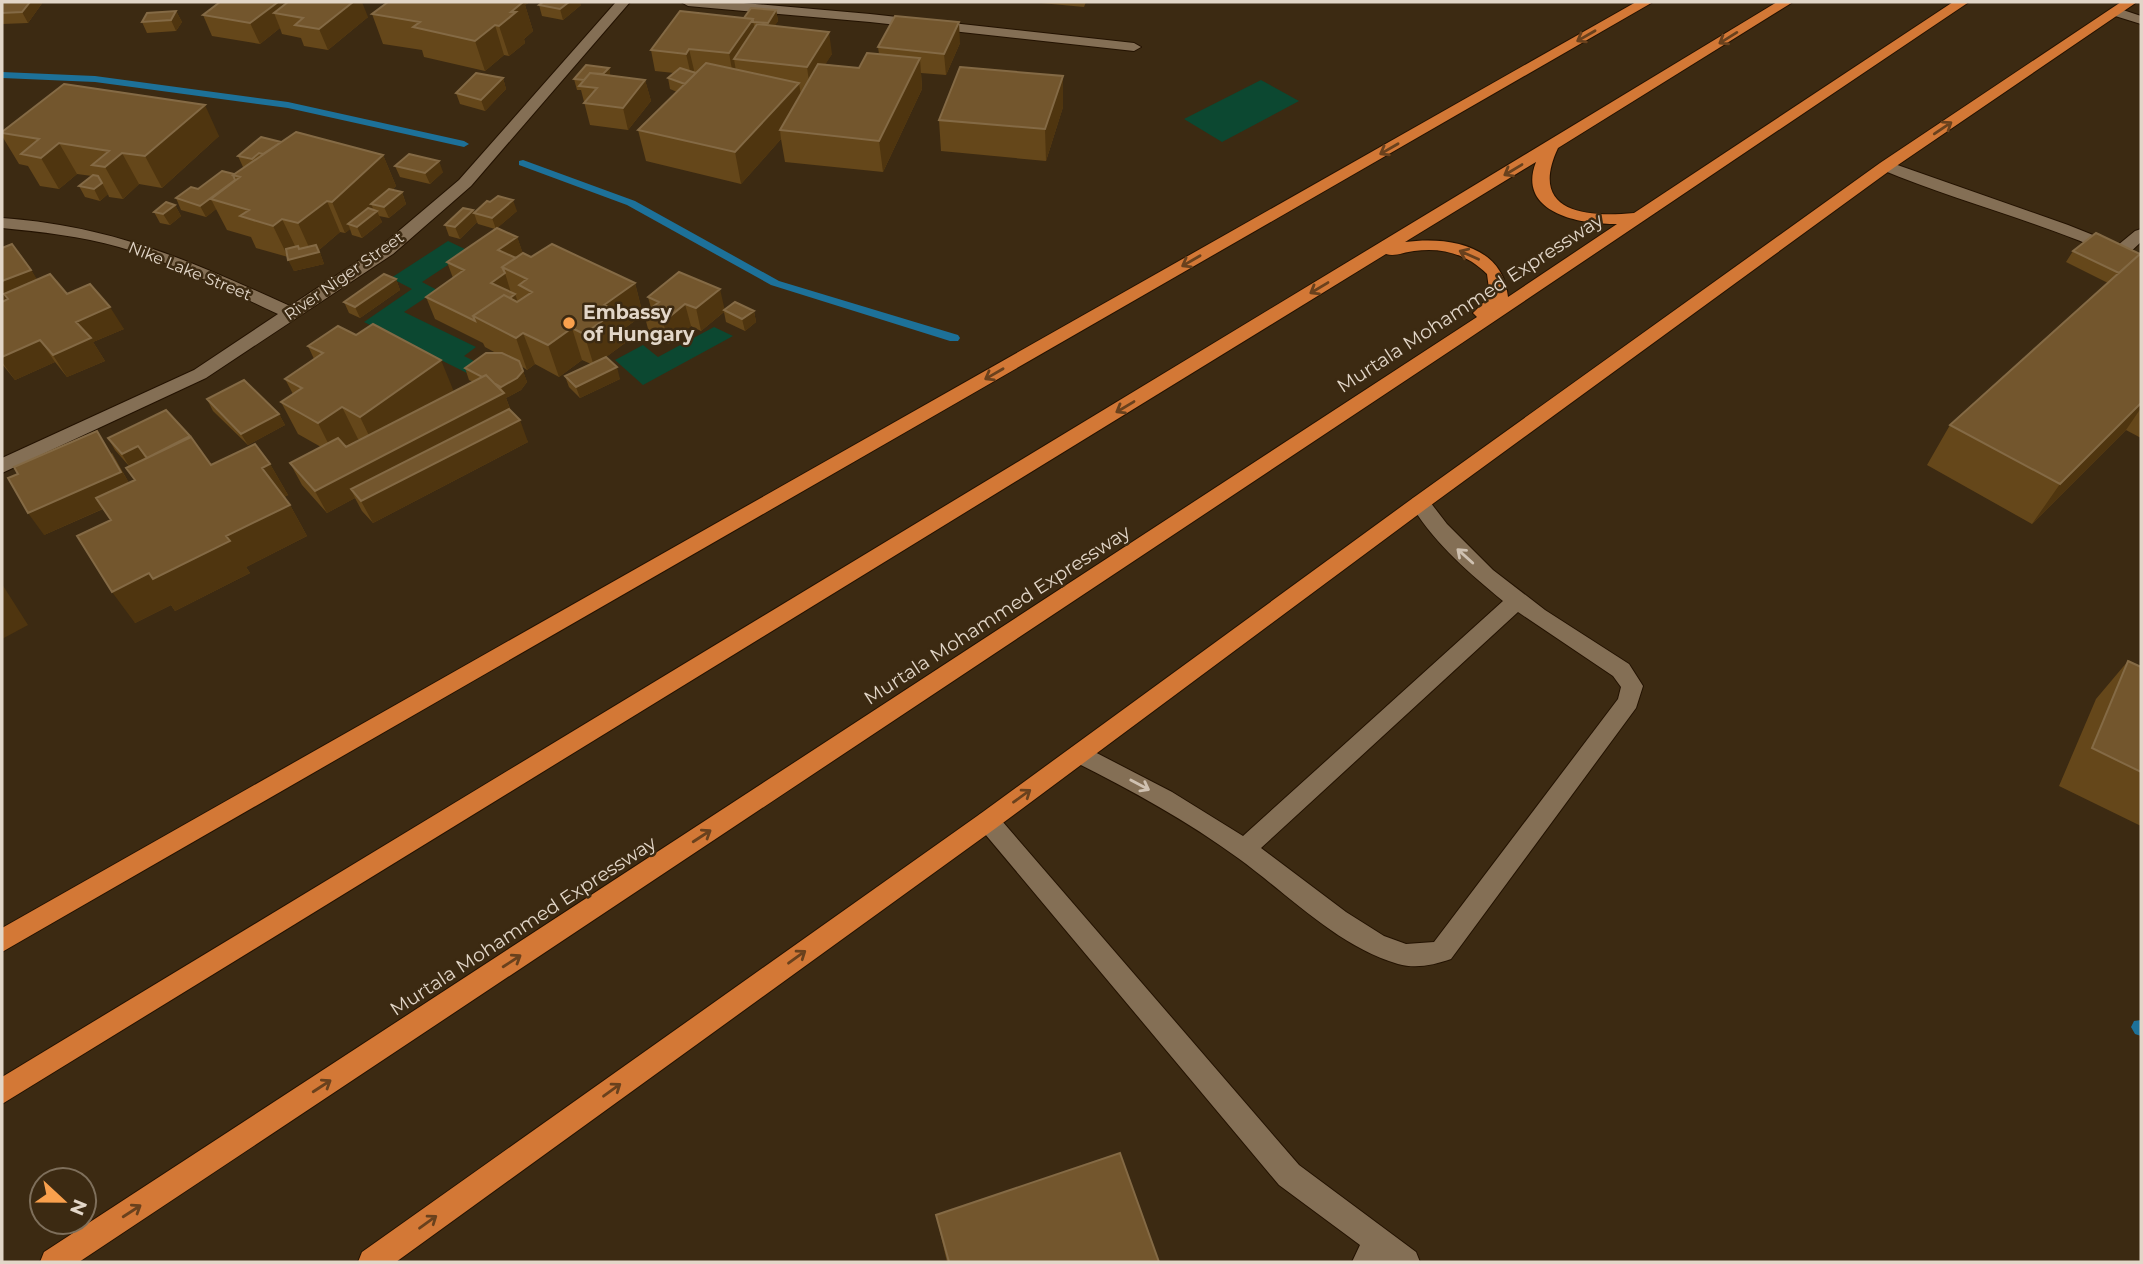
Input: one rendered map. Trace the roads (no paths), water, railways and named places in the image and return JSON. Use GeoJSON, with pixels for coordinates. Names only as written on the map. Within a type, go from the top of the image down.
{"type":"FeatureCollection","features":[{"type":"Feature","properties":{"kind":"highway"},"geometry":{"type":"LineString","coordinates":[[2,941],[1646,2]]}},
{"type":"Feature","properties":{"kind":"highway"},"geometry":{"type":"LineString","coordinates":[[2,1091],[1786,2]]}},
{"type":"Feature","properties":{"kind":"highway","name":"Murtala Mohammed Expressway"},"geometry":{"type":"LineString","coordinates":[[54,1262],[1642,217],[1962,2]]}},
{"type":"Feature","properties":{"kind":"highway"},"geometry":{"type":"LineString","coordinates":[[372,1262],[988,821],[1420,503],[1886,166],[2130,2]]}},
{"type":"Feature","properties":{"kind":"highway"},"geometry":{"type":"LineString","coordinates":[[1551,147],[1540,172],[1540,186],[1555,206],[1587,219],[1608,222],[1642,217]]}},
{"type":"Feature","properties":{"kind":"highway"},"geometry":{"type":"LineString","coordinates":[[1359,264],[1409,245],[1463,251],[1487,265],[1494,272],[1499,297],[1456,339]]}},
{"type":"Feature","properties":{"kind":"highway"},"geometry":{"type":"LineString","coordinates":[[2,1084],[59,1056]]}},
{"type":"Feature","properties":{"kind":"street","name":"River Niger Street"},"geometry":{"type":"LineString","coordinates":[[2,466],[200,374],[387,250],[465,183],[526,117],[623,2]]}},
{"type":"Feature","properties":{"kind":"street"},"geometry":{"type":"LineString","coordinates":[[688,2],[870,18],[1135,47]]}},
{"type":"Feature","properties":{"kind":"street"},"geometry":{"type":"LineString","coordinates":[[2117,12],[2141,20]]}},
{"type":"Feature","properties":{"kind":"street"},"geometry":{"type":"LineString","coordinates":[[1886,166],[1933,187],[2094,239],[2120,252],[2141,256]]}},
{"type":"Feature","properties":{"kind":"street","name":"Nike Lake Street"},"geometry":{"type":"LineString","coordinates":[[2,223],[29,225],[124,243],[209,276],[292,314]]}},
{"type":"Feature","properties":{"kind":"street"},"geometry":{"type":"LineString","coordinates":[[2120,252],[2141,234]]}},
{"type":"Feature","properties":{"kind":"street"},"geometry":{"type":"LineString","coordinates":[[1079,754],[1143,786],[1244,849],[1363,936],[1397,953],[1422,956],[1442,951],[1628,702],[1632,686],[1621,670],[1516,601],[1437,528],[1420,503]]}},
{"type":"Feature","properties":{"kind":"street"},"geometry":{"type":"LineString","coordinates":[[1244,849],[1516,601]]}},
{"type":"Feature","properties":{"kind":"street"},"geometry":{"type":"LineString","coordinates":[[988,821],[1289,1175],[1373,1252],[1406,1262]]}},
{"type":"Feature","properties":{"kind":"waterway"},"geometry":{"type":"LineString","coordinates":[[2,75],[95,79],[288,105],[464,144]]}},
{"type":"Feature","properties":{"kind":"waterway"},"geometry":{"type":"LineString","coordinates":[[523,163],[631,203],[775,283],[954,338]]}},
{"type":"Feature","properties":{"kind":"place","name":"Embassy of Hungary"},"geometry":{"type":"Point","coordinates":[569,323]}}]}
